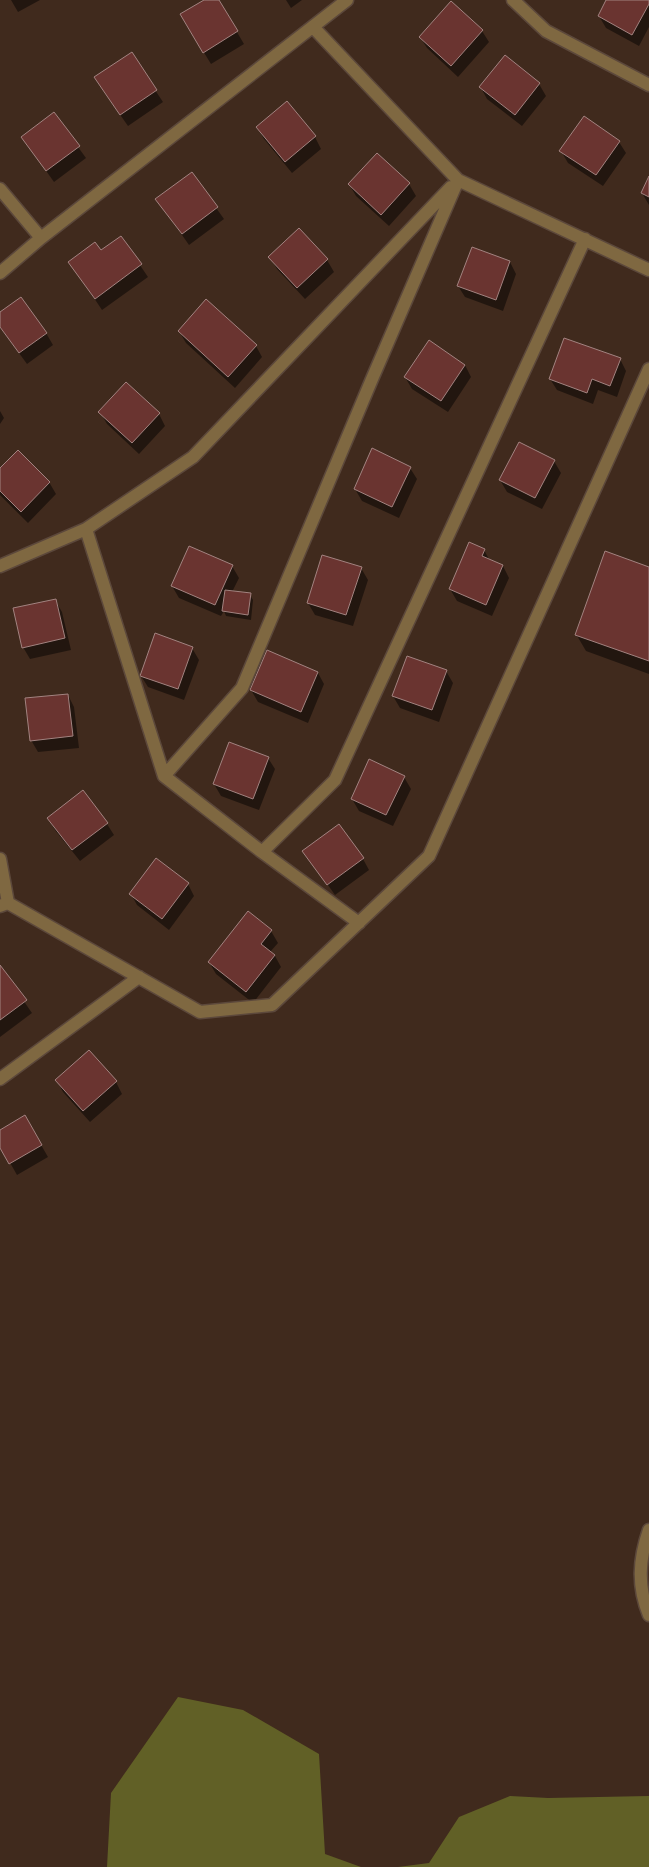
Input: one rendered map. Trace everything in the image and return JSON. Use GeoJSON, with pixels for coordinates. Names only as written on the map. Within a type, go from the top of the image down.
{"type":"FeatureCollection","features":[{"type":"Feature","properties":{"kind":"street"},"geometry":{"type":"LineString","coordinates":[[0,272],[347,0]]}},
{"type":"Feature","properties":{"kind":"street"},"geometry":{"type":"LineString","coordinates":[[513,0],[546,31],[649,85]]}},
{"type":"Feature","properties":{"kind":"street"},"geometry":{"type":"LineString","coordinates":[[313,27],[458,180],[649,270]]}},
{"type":"Feature","properties":{"kind":"street"},"geometry":{"type":"LineString","coordinates":[[0,566],[86,529],[193,457],[458,180]]}},
{"type":"Feature","properties":{"kind":"street"},"geometry":{"type":"LineString","coordinates":[[164,776],[242,688],[458,180]]}},
{"type":"Feature","properties":{"kind":"street"},"geometry":{"type":"LineString","coordinates":[[0,188],[42,238]]}},
{"type":"Feature","properties":{"kind":"street"},"geometry":{"type":"LineString","coordinates":[[262,852],[334,780],[585,239]]}},
{"type":"Feature","properties":{"kind":"street"},"geometry":{"type":"LineString","coordinates":[[0,859],[4,904],[200,1012],[272,1005],[429,856],[649,369]]}},
{"type":"Feature","properties":{"kind":"street"},"geometry":{"type":"LineString","coordinates":[[86,529],[164,776],[262,852],[359,923]]}},
{"type":"Feature","properties":{"kind":"street"},"geometry":{"type":"LineString","coordinates":[[0,1080],[139,977]]}},
{"type":"Feature","properties":{"kind":"street"},"geometry":{"type":"LineString","coordinates":[[649,1530],[640,1566],[641,1586],[649,1615]]}},
{"type":"Feature","properties":{"kind":"shaded area"},"geometry":{"type":"Polygon","coordinates":[[[178,1697],[243,1710],[319,1754],[325,1854],[361,1867],[107,1867],[111,1793],[178,1697]]]}},
{"type":"Feature","properties":{"kind":"shaded area"},"geometry":{"type":"Polygon","coordinates":[[[510,1796],[548,1798],[649,1796],[649,1867],[398,1867],[429,1863],[459,1817],[510,1796]]]}},
{"type":"Feature","properties":{"kind":"building"},"geometry":{"type":"Polygon","coordinates":[[[204,0],[219,0],[238,31],[203,53],[180,14],[204,0]]]}},
{"type":"Feature","properties":{"kind":"building"},"geometry":{"type":"Polygon","coordinates":[[[606,0],[649,0],[649,4],[632,35],[598,16],[606,0]]]}},
{"type":"Feature","properties":{"kind":"building"},"geometry":{"type":"Polygon","coordinates":[[[451,1],[483,30],[451,66],[419,37],[451,1]]]}},
{"type":"Feature","properties":{"kind":"building"},"geometry":{"type":"Polygon","coordinates":[[[132,52],[157,90],[120,115],[94,77],[132,52]]]}},
{"type":"Feature","properties":{"kind":"building"},"geometry":{"type":"Polygon","coordinates":[[[505,55],[540,83],[515,115],[479,87],[505,55]]]}},
{"type":"Feature","properties":{"kind":"building"},"geometry":{"type":"Polygon","coordinates":[[[287,101],[316,136],[285,162],[256,127],[287,101]]]}},
{"type":"Feature","properties":{"kind":"building"},"geometry":{"type":"Polygon","coordinates":[[[54,112],[80,146],[46,171],[21,137],[54,112]]]}},
{"type":"Feature","properties":{"kind":"building"},"geometry":{"type":"Polygon","coordinates":[[[584,116],[620,141],[596,175],[559,151],[584,116]]]}},
{"type":"Feature","properties":{"kind":"building"},"geometry":{"type":"Polygon","coordinates":[[[377,153],[410,183],[381,215],[348,184],[377,153]]]}},
{"type":"Feature","properties":{"kind":"building"},"geometry":{"type":"Polygon","coordinates":[[[192,172],[218,207],[182,234],[155,199],[192,172]]]}},
{"type":"Feature","properties":{"kind":"building"},"geometry":{"type":"Polygon","coordinates":[[[649,176],[649,197],[641,193],[649,176]]]}},
{"type":"Feature","properties":{"kind":"building"},"geometry":{"type":"Polygon","coordinates":[[[299,228],[328,259],[297,288],[268,257],[299,228]]]}},
{"type":"Feature","properties":{"kind":"building"},"geometry":{"type":"Polygon","coordinates":[[[121,236],[142,264],[95,299],[68,262],[95,242],[101,250],[121,236]]]}},
{"type":"Feature","properties":{"kind":"building"},"geometry":{"type":"Polygon","coordinates":[[[472,247],[510,261],[496,300],[457,286],[472,247]]]}},
{"type":"Feature","properties":{"kind":"building"},"geometry":{"type":"Polygon","coordinates":[[[21,297],[47,333],[19,353],[0,327],[0,312],[21,297]]]}},
{"type":"Feature","properties":{"kind":"building"},"geometry":{"type":"Polygon","coordinates":[[[206,299],[257,345],[228,377],[178,331],[206,299]]]}},
{"type":"Feature","properties":{"kind":"building"},"geometry":{"type":"Polygon","coordinates":[[[564,338],[621,358],[610,386],[592,379],[587,393],[549,379],[564,338]]]}},
{"type":"Feature","properties":{"kind":"building"},"geometry":{"type":"Polygon","coordinates":[[[429,340],[465,365],[441,401],[404,377],[429,340]]]}},
{"type":"Feature","properties":{"kind":"building"},"geometry":{"type":"Polygon","coordinates":[[[126,382],[160,413],[132,443],[98,412],[126,382]]]}},
{"type":"Feature","properties":{"kind":"building"},"geometry":{"type":"Polygon","coordinates":[[[519,442],[555,460],[535,498],[499,480],[519,442]]]}},
{"type":"Feature","properties":{"kind":"building"},"geometry":{"type":"Polygon","coordinates":[[[372,448],[411,467],[392,507],[354,489],[372,448]]]}},
{"type":"Feature","properties":{"kind":"building"},"geometry":{"type":"Polygon","coordinates":[[[18,450],[50,482],[21,512],[0,491],[0,468],[18,450]]]}},
{"type":"Feature","properties":{"kind":"building"},"geometry":{"type":"Polygon","coordinates":[[[469,542],[485,549],[482,556],[503,565],[486,605],[449,589],[469,542]]]}},
{"type":"Feature","properties":{"kind":"building"},"geometry":{"type":"Polygon","coordinates":[[[189,546],[233,565],[215,605],[171,586],[189,546]]]}},
{"type":"Feature","properties":{"kind":"building"},"geometry":{"type":"Polygon","coordinates":[[[605,551],[649,567],[649,661],[575,635],[605,551]]]}},
{"type":"Feature","properties":{"kind":"building"},"geometry":{"type":"Polygon","coordinates":[[[322,555],[362,567],[346,615],[307,603],[322,555]]]}},
{"type":"Feature","properties":{"kind":"building"},"geometry":{"type":"Polygon","coordinates":[[[225,590],[251,593],[248,615],[222,611],[225,590]]]}},
{"type":"Feature","properties":{"kind":"building"},"geometry":{"type":"Polygon","coordinates":[[[56,599],[65,638],[22,648],[13,608],[56,599]]]}},
{"type":"Feature","properties":{"kind":"building"},"geometry":{"type":"Polygon","coordinates":[[[155,633],[193,647],[178,689],[140,676],[155,633]]]}},
{"type":"Feature","properties":{"kind":"building"},"geometry":{"type":"Polygon","coordinates":[[[267,650],[318,672],[301,712],[250,690],[267,650]]]}},
{"type":"Feature","properties":{"kind":"building"},"geometry":{"type":"Polygon","coordinates":[[[407,656],[447,670],[432,710],[392,696],[407,656]]]}},
{"type":"Feature","properties":{"kind":"building"},"geometry":{"type":"Polygon","coordinates":[[[68,694],[73,736],[30,741],[25,698],[68,694]]]}},
{"type":"Feature","properties":{"kind":"building"},"geometry":{"type":"Polygon","coordinates":[[[229,742],[269,757],[253,799],[213,784],[229,742]]]}},
{"type":"Feature","properties":{"kind":"building"},"geometry":{"type":"Polygon","coordinates":[[[369,759],[405,776],[386,815],[351,799],[369,759]]]}},
{"type":"Feature","properties":{"kind":"building"},"geometry":{"type":"Polygon","coordinates":[[[83,790],[108,823],[72,850],[47,818],[83,790]]]}},
{"type":"Feature","properties":{"kind":"building"},"geometry":{"type":"Polygon","coordinates":[[[339,824],[364,858],[327,885],[302,851],[339,824]]]}},
{"type":"Feature","properties":{"kind":"building"},"geometry":{"type":"Polygon","coordinates":[[[156,858],[189,883],[162,919],[129,894],[156,858]]]}},
{"type":"Feature","properties":{"kind":"building"},"geometry":{"type":"Polygon","coordinates":[[[248,911],[272,930],[261,944],[275,955],[246,992],[208,962],[248,911]]]}},
{"type":"Feature","properties":{"kind":"building"},"geometry":{"type":"Polygon","coordinates":[[[0,965],[27,1000],[0,1020],[0,965]]]}},
{"type":"Feature","properties":{"kind":"building"},"geometry":{"type":"Polygon","coordinates":[[[89,1050],[117,1081],[83,1111],[55,1080],[89,1050]]]}},
{"type":"Feature","properties":{"kind":"building"},"geometry":{"type":"Polygon","coordinates":[[[25,1115],[42,1145],[9,1164],[0,1148],[0,1130],[25,1115]]]}}]}
